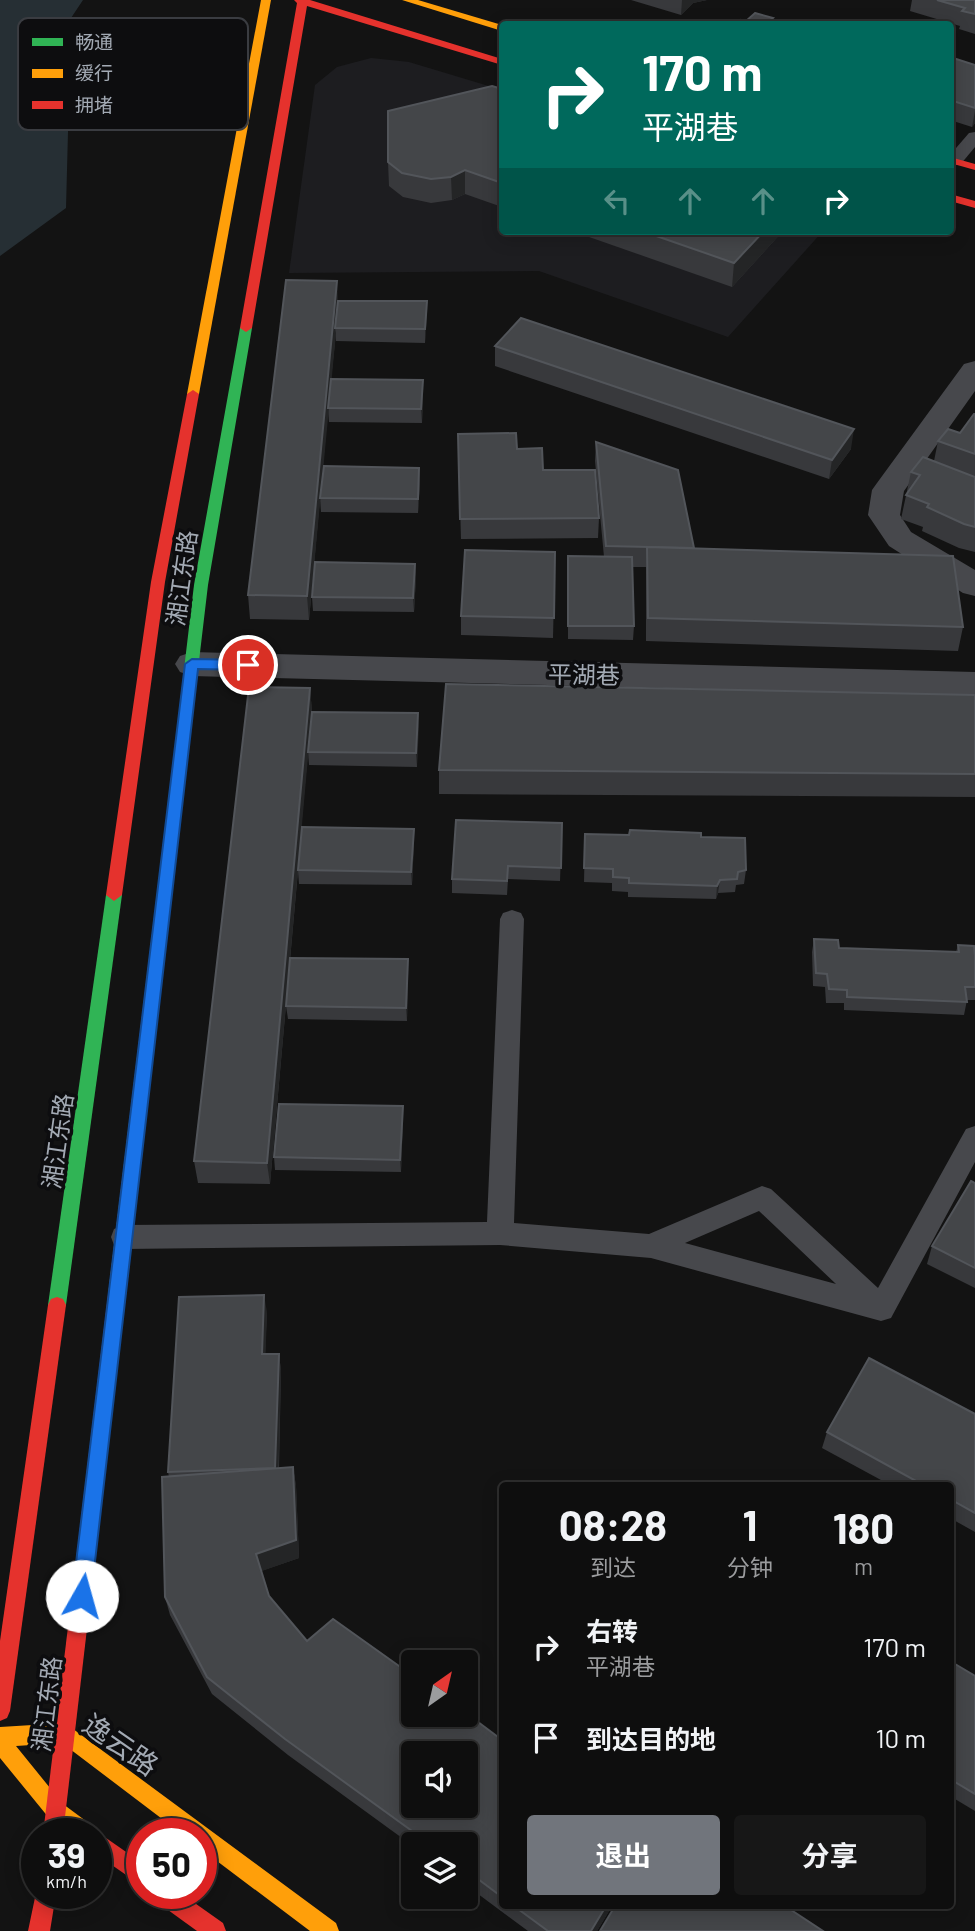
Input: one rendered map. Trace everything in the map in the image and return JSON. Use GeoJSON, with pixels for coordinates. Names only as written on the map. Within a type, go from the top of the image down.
{"type":"FeatureCollection","features":[{"type":"Feature","properties":{"kind":"main road","name":"湘江东路"},"geometry":{"type":"LineString","coordinates":[[248,97],[266,0]]}},
{"type":"Feature","properties":{"kind":"main road"},"geometry":{"type":"LineString","coordinates":[[407,0],[499,27]]}},
{"type":"Feature","properties":{"kind":"main road","name":"湘江东路"},"geometry":{"type":"LineString","coordinates":[[55,1818],[201,584],[302,1]]}},
{"type":"Feature","properties":{"kind":"main road"},"geometry":{"type":"LineString","coordinates":[[302,1],[499,61]]}},
{"type":"Feature","properties":{"kind":"main road","name":"湘江东路"},"geometry":{"type":"LineString","coordinates":[[0,1711],[158,582],[242,130]]}},
{"type":"Feature","properties":{"kind":"main road"},"geometry":{"type":"LineString","coordinates":[[954,162],[975,167]]}},
{"type":"Feature","properties":{"kind":"main road"},"geometry":{"type":"LineString","coordinates":[[954,198],[975,205]]}},
{"type":"Feature","properties":{"kind":"main road","name":"逸云路"},"geometry":{"type":"LineString","coordinates":[[0,1740],[65,1733],[178,1818]]}},
{"type":"Feature","properties":{"kind":"main road","name":"逸云路"},"geometry":{"type":"LineString","coordinates":[[0,1740],[56,1811],[65,1818]]}},
{"type":"Feature","properties":{"kind":"main road","name":"逸云路"},"geometry":{"type":"LineString","coordinates":[[217,1848],[328,1931]]}},
{"type":"Feature","properties":{"kind":"main road"},"geometry":{"type":"LineString","coordinates":[[112,1853],[126,1864]]}},
{"type":"Feature","properties":{"kind":"main road"},"geometry":{"type":"LineString","coordinates":[[39,1931],[43,1909]]}},
{"type":"Feature","properties":{"kind":"main road"},"geometry":{"type":"LineString","coordinates":[[185,1909],[215,1931]]}},
{"type":"Feature","properties":{"kind":"street"},"geometry":{"type":"LineString","coordinates":[[975,370],[888,490],[884,515],[900,539],[975,584]]}},
{"type":"Feature","properties":{"kind":"street","name":"平湖巷"},"geometry":{"type":"LineString","coordinates":[[192,664],[975,684]]}},
{"type":"Feature","properties":{"kind":"lane"},"geometry":{"type":"LineString","coordinates":[[954,159],[975,137]]}},
{"type":"Feature","properties":{"kind":"lane"},"geometry":{"type":"LineString","coordinates":[[500,1233],[512,919]]}},
{"type":"Feature","properties":{"kind":"lane"},"geometry":{"type":"LineString","coordinates":[[881,1309],[975,1137]]}},
{"type":"Feature","properties":{"kind":"lane"},"geometry":{"type":"LineString","coordinates":[[650,1246],[762,1196],[881,1309]]}},
{"type":"Feature","properties":{"kind":"lane"},"geometry":{"type":"LineString","coordinates":[[124,1237],[500,1233],[650,1246],[881,1309]]}},
{"type":"Feature","properties":{"kind":"shaded area"},"geometry":{"type":"Polygon","coordinates":[[[0,0],[83,0],[71,18],[18,18],[18,130],[68,130],[66,208],[0,256],[0,0]]]}},
{"type":"Feature","properties":{"kind":"shaded area"},"geometry":{"type":"Polygon","coordinates":[[[371,58],[409,62],[499,89],[499,235],[819,235],[728,337],[539,271],[289,273],[315,85],[337,67],[371,58]]]}},
{"type":"Feature","properties":{"kind":"building"},"geometry":{"type":"Polygon","coordinates":[[[937,0],[975,0],[975,14],[962,11],[965,8],[937,0]]]}},
{"type":"Feature","properties":{"kind":"building"},"geometry":{"type":"Polygon","coordinates":[[[755,13],[773,18],[770,21],[746,21],[755,13]]]}},
{"type":"Feature","properties":{"kind":"building"},"geometry":{"type":"Polygon","coordinates":[[[954,58],[975,65],[975,108],[954,101],[954,58]]]}},
{"type":"Feature","properties":{"kind":"building"},"geometry":{"type":"Polygon","coordinates":[[[492,86],[499,88],[499,182],[465,170],[451,177],[431,179],[402,173],[388,162],[388,111],[492,86]]]}},
{"type":"Feature","properties":{"kind":"building"},"geometry":{"type":"Polygon","coordinates":[[[654,235],[760,235],[734,263],[654,235]]]}},
{"type":"Feature","properties":{"kind":"building"},"geometry":{"type":"Polygon","coordinates":[[[286,280],[337,281],[307,596],[248,595],[286,280]]]}},
{"type":"Feature","properties":{"kind":"building"},"geometry":{"type":"Polygon","coordinates":[[[338,301],[427,301],[425,329],[335,328],[338,301]]]}},
{"type":"Feature","properties":{"kind":"building"},"geometry":{"type":"Polygon","coordinates":[[[521,318],[854,429],[832,460],[495,346],[521,318]]]}},
{"type":"Feature","properties":{"kind":"building"},"geometry":{"type":"Polygon","coordinates":[[[331,379],[423,380],[421,409],[328,408],[331,379]]]}},
{"type":"Feature","properties":{"kind":"building"},"geometry":{"type":"Polygon","coordinates":[[[974,414],[975,454],[938,441],[948,429],[960,433],[974,414]]]}},
{"type":"Feature","properties":{"kind":"building"},"geometry":{"type":"Polygon","coordinates":[[[516,433],[517,449],[542,448],[543,470],[595,470],[599,518],[460,519],[458,434],[516,433]]]}},
{"type":"Feature","properties":{"kind":"building"},"geometry":{"type":"Polygon","coordinates":[[[596,442],[678,470],[694,548],[606,546],[596,442]]]}},
{"type":"Feature","properties":{"kind":"building"},"geometry":{"type":"Polygon","coordinates":[[[923,457],[975,477],[975,527],[906,495],[920,475],[911,472],[923,457]]]}},
{"type":"Feature","properties":{"kind":"building"},"geometry":{"type":"Polygon","coordinates":[[[324,466],[419,468],[418,499],[320,498],[324,466]]]}},
{"type":"Feature","properties":{"kind":"building"},"geometry":{"type":"Polygon","coordinates":[[[647,547],[953,556],[963,627],[648,618],[647,547]]]}},
{"type":"Feature","properties":{"kind":"building"},"geometry":{"type":"Polygon","coordinates":[[[465,550],[555,552],[554,618],[461,616],[465,550]]]}},
{"type":"Feature","properties":{"kind":"building"},"geometry":{"type":"Polygon","coordinates":[[[568,556],[632,557],[634,626],[568,626],[568,556]]]}},
{"type":"Feature","properties":{"kind":"building"},"geometry":{"type":"Polygon","coordinates":[[[315,562],[415,564],[413,598],[312,597],[315,562]]]}},
{"type":"Feature","properties":{"kind":"building"},"geometry":{"type":"Polygon","coordinates":[[[446,684],[975,695],[975,774],[439,770],[446,684]]]}},
{"type":"Feature","properties":{"kind":"building"},"geometry":{"type":"Polygon","coordinates":[[[249,687],[310,688],[267,1163],[194,1161],[249,687]]]}},
{"type":"Feature","properties":{"kind":"building"},"geometry":{"type":"Polygon","coordinates":[[[312,712],[418,713],[416,753],[308,752],[312,712]]]}},
{"type":"Feature","properties":{"kind":"building"},"geometry":{"type":"Polygon","coordinates":[[[456,820],[562,823],[561,868],[508,866],[507,881],[452,879],[456,820]]]}},
{"type":"Feature","properties":{"kind":"building"},"geometry":{"type":"Polygon","coordinates":[[[302,827],[414,829],[411,872],[298,870],[302,827]]]}},
{"type":"Feature","properties":{"kind":"building"},"geometry":{"type":"Polygon","coordinates":[[[630,830],[745,838],[746,870],[738,872],[737,879],[720,880],[717,886],[629,883],[629,878],[613,877],[613,869],[584,868],[585,834],[629,835],[630,830]]]}},
{"type":"Feature","properties":{"kind":"building"},"geometry":{"type":"Polygon","coordinates":[[[814,939],[838,940],[839,948],[959,952],[958,945],[974,946],[975,987],[965,987],[967,1002],[847,997],[847,990],[829,989],[827,974],[816,973],[814,939]]]}},
{"type":"Feature","properties":{"kind":"building"},"geometry":{"type":"Polygon","coordinates":[[[290,958],[408,959],[406,1008],[286,1006],[290,958]]]}},
{"type":"Feature","properties":{"kind":"building"},"geometry":{"type":"Polygon","coordinates":[[[279,1104],[403,1106],[400,1160],[274,1157],[279,1104]]]}},
{"type":"Feature","properties":{"kind":"building"},"geometry":{"type":"Polygon","coordinates":[[[971,1181],[975,1183],[975,1268],[932,1246],[971,1181]]]}},
{"type":"Feature","properties":{"kind":"building"},"geometry":{"type":"Polygon","coordinates":[[[264,1295],[262,1354],[279,1354],[275,1468],[168,1472],[179,1297],[264,1295]]]}},
{"type":"Feature","properties":{"kind":"building"},"geometry":{"type":"Polygon","coordinates":[[[869,1358],[975,1414],[975,1513],[954,1501],[954,1482],[918,1482],[827,1432],[869,1358]]]}},
{"type":"Feature","properties":{"kind":"building"},"geometry":{"type":"Polygon","coordinates":[[[293,1467],[296,1540],[256,1554],[269,1596],[307,1641],[333,1619],[401,1667],[401,1727],[478,1727],[478,1722],[499,1738],[499,1895],[478,1879],[478,1832],[413,1832],[285,1739],[207,1677],[165,1597],[162,1477],[293,1467]]]}},
{"type":"Feature","properties":{"kind":"building"},"geometry":{"type":"Polygon","coordinates":[[[954,1663],[975,1676],[975,1794],[954,1781],[954,1663]]]}},
{"type":"Feature","properties":{"kind":"building"},"geometry":{"type":"Polygon","coordinates":[[[518,1909],[604,1909],[591,1931],[548,1931],[518,1909]]]}},
{"type":"Feature","properties":{"kind":"building"},"geometry":{"type":"Polygon","coordinates":[[[613,1909],[790,1909],[823,1931],[600,1931],[613,1909]]]}},
{"type":"Feature","properties":{"kind":"traffic: fast"},"geometry":{"type":"LineString","coordinates":[[183,737],[201,585],[246,328]]}},
{"type":"Feature","properties":{"kind":"traffic: fast"},"geometry":{"type":"LineString","coordinates":[[57,1305],[114,895]]}},
{"type":"Feature","properties":{"kind":"traffic: slow"},"geometry":{"type":"LineString","coordinates":[[248,97],[266,0]]}},
{"type":"Feature","properties":{"kind":"traffic: slow"},"geometry":{"type":"LineString","coordinates":[[407,0],[499,27]]}},
{"type":"Feature","properties":{"kind":"traffic: slow"},"geometry":{"type":"LineString","coordinates":[[193,394],[242,130]]}},
{"type":"Feature","properties":{"kind":"traffic: slow"},"geometry":{"type":"LineString","coordinates":[[117,1295],[183,737]]}},
{"type":"Feature","properties":{"kind":"traffic: slow"},"geometry":{"type":"LineString","coordinates":[[0,1737],[65,1733],[178,1818]]}},
{"type":"Feature","properties":{"kind":"traffic: slow"},"geometry":{"type":"LineString","coordinates":[[0,1742],[56,1811],[65,1818]]}},
{"type":"Feature","properties":{"kind":"traffic: slow"},"geometry":{"type":"LineString","coordinates":[[217,1848],[328,1931]]}},
{"type":"Feature","properties":{"kind":"traffic: jam"},"geometry":{"type":"LineString","coordinates":[[299,0],[499,61]]}},
{"type":"Feature","properties":{"kind":"traffic: jam"},"geometry":{"type":"LineString","coordinates":[[246,328],[303,0]]}},
{"type":"Feature","properties":{"kind":"traffic: jam"},"geometry":{"type":"LineString","coordinates":[[954,161],[975,167]]}},
{"type":"Feature","properties":{"kind":"traffic: jam"},"geometry":{"type":"LineString","coordinates":[[954,198],[975,205]]}},
{"type":"Feature","properties":{"kind":"traffic: jam"},"geometry":{"type":"LineString","coordinates":[[114,895],[158,582],[193,394]]}},
{"type":"Feature","properties":{"kind":"traffic: jam"},"geometry":{"type":"LineString","coordinates":[[55,1818],[117,1295]]}},
{"type":"Feature","properties":{"kind":"traffic: jam"},"geometry":{"type":"LineString","coordinates":[[0,1711],[57,1305]]}},
{"type":"Feature","properties":{"kind":"traffic: jam"},"geometry":{"type":"LineString","coordinates":[[112,1853],[126,1864]]}},
{"type":"Feature","properties":{"kind":"traffic: jam"},"geometry":{"type":"LineString","coordinates":[[39,1931],[43,1909]]}},
{"type":"Feature","properties":{"kind":"traffic: jam"},"geometry":{"type":"LineString","coordinates":[[185,1909],[215,1931]]}},
{"type":"Feature","properties":{"kind":"route"},"geometry":{"type":"LineString","coordinates":[[82,1596],[192,664],[248,665]]}}]}
